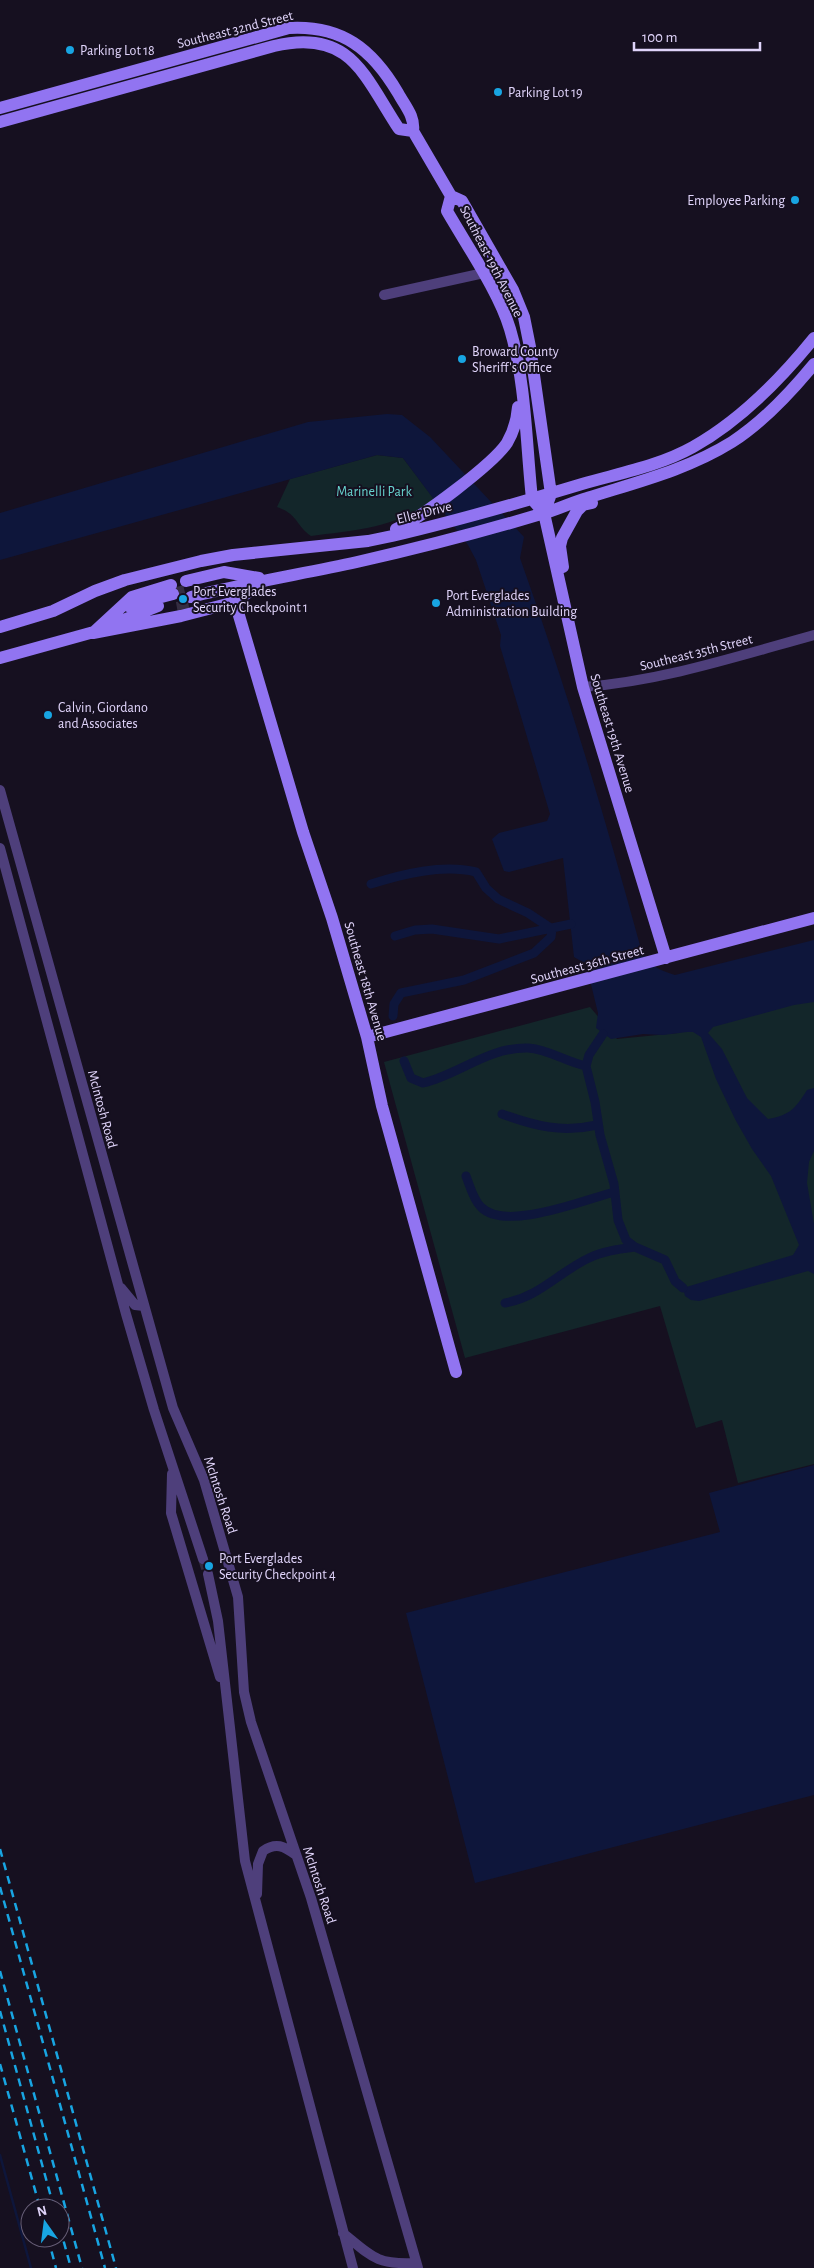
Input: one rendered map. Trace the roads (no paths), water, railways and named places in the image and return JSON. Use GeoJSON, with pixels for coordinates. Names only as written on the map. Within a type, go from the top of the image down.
{"type":"FeatureCollection","features":[{"type":"Feature","properties":{"kind":"street","name":"Southeast 32nd Street"},"geometry":{"type":"LineString","coordinates":[[0,108],[274,32],[305,27]]}},
{"type":"Feature","properties":{"kind":"street","name":"Southeast 19th Avenue"},"geometry":{"type":"LineString","coordinates":[[305,27],[333,32],[361,47],[372,56],[390,79],[414,120],[413,131],[450,196],[462,201],[502,269],[519,303],[528,332],[551,494],[544,513]]}},
{"type":"Feature","properties":{"kind":"street","name":"Southeast 32nd Street"},"geometry":{"type":"LineString","coordinates":[[0,122],[274,46],[304,41],[321,43],[336,48],[348,56],[368,78],[399,129],[413,131]]}},
{"type":"Feature","properties":{"kind":"street","name":"Southeast 19th Avenue"},"geometry":{"type":"LineString","coordinates":[[450,196],[447,211],[499,302],[510,329],[521,384],[532,499],[544,513],[578,669],[660,960]]}},
{"type":"Feature","properties":{"kind":"street"},"geometry":{"type":"LineString","coordinates":[[384,295],[502,269]]}},
{"type":"Feature","properties":{"kind":"street","name":"Eller Drive"},"geometry":{"type":"LineString","coordinates":[[0,627],[53,611],[95,591],[125,580],[221,557],[368,541],[437,525],[643,467],[693,447],[729,424],[785,372],[814,338]]}},
{"type":"Feature","properties":{"kind":"street"},"geometry":{"type":"LineString","coordinates":[[267,579],[224,572],[190,593],[267,579],[358,562],[438,542],[544,513],[677,470],[732,442],[767,413],[814,364]]}},
{"type":"Feature","properties":{"kind":"street"},"geometry":{"type":"LineString","coordinates":[[358,562],[368,541],[408,524],[434,506],[499,452],[512,433],[516,422],[521,384]]}},
{"type":"Feature","properties":{"kind":"street"},"geometry":{"type":"LineString","coordinates":[[578,669],[583,656],[562,563],[562,538],[577,512],[584,505],[612,498],[635,484]]}},
{"type":"Feature","properties":{"kind":"street"},"geometry":{"type":"LineString","coordinates":[[221,557],[224,572]]}},
{"type":"Feature","properties":{"kind":"street"},"geometry":{"type":"LineString","coordinates":[[0,658],[93,633],[181,616],[235,602],[267,579]]}},
{"type":"Feature","properties":{"kind":"street"},"geometry":{"type":"LineString","coordinates":[[132,597],[174,597],[140,612],[93,633],[132,597]]}},
{"type":"Feature","properties":{"kind":"street","name":"Southeast 18th Avenue"},"geometry":{"type":"LineString","coordinates":[[235,602],[303,832],[332,918],[367,1037],[382,1106],[456,1372]]}},
{"type":"Feature","properties":{"kind":"street","name":"Southeast 35th Street"},"geometry":{"type":"LineString","coordinates":[[583,687],[616,684],[672,674],[814,635]]}},
{"type":"Feature","properties":{"kind":"street","name":"McIntosh Road"},"geometry":{"type":"LineString","coordinates":[[0,790],[173,1408],[204,1480],[238,1597],[244,1692],[252,1722],[311,1898],[417,2265]]}},
{"type":"Feature","properties":{"kind":"street"},"geometry":{"type":"LineString","coordinates":[[0,848],[117,1283],[154,1410],[203,1559]]}},
{"type":"Feature","properties":{"kind":"street","name":"Southeast 36th Street"},"geometry":{"type":"LineString","coordinates":[[367,1037],[814,918]]}},
{"type":"Feature","properties":{"kind":"street"},"geometry":{"type":"LineString","coordinates":[[117,1283],[135,1304],[144,1306]]}},
{"type":"Feature","properties":{"kind":"street"},"geometry":{"type":"LineString","coordinates":[[172,1465],[171,1513],[227,1700]]}},
{"type":"Feature","properties":{"kind":"street"},"geometry":{"type":"LineString","coordinates":[[208,1574],[218,1621],[245,1861],[353,2268]]}},
{"type":"Feature","properties":{"kind":"street"},"geometry":{"type":"LineString","coordinates":[[257,1905],[258,1864],[263,1851],[279,1845],[286,1847],[296,1855]]}},
{"type":"Feature","properties":{"kind":"street"},"geometry":{"type":"LineString","coordinates":[[344,2233],[371,2256],[380,2261],[417,2265]]}},
{"type":"Feature","properties":{"kind":"water"},"geometry":{"type":"Polygon","coordinates":[[[387,414],[402,415],[430,437],[524,537],[520,558],[584,752],[641,949],[647,959],[659,969],[675,975],[814,940],[814,1002],[794,1005],[713,1027],[708,1033],[722,1049],[747,1098],[768,1119],[787,1113],[799,1102],[807,1090],[814,1088],[814,1151],[809,1162],[807,1183],[814,1224],[814,1274],[808,1271],[699,1301],[691,1300],[685,1296],[683,1288],[793,1255],[799,1245],[771,1176],[752,1149],[716,1079],[701,1037],[693,1032],[687,1032],[663,1035],[643,1034],[611,1039],[596,1028],[598,1013],[586,964],[574,957],[563,858],[509,872],[504,871],[492,839],[499,833],[547,821],[550,814],[500,646],[501,635],[476,560],[468,545],[403,458],[377,455],[0,560],[0,513],[308,422],[387,414]]]}},
{"type":"Feature","properties":{"kind":"water"},"geometry":{"type":"Polygon","coordinates":[[[814,1465],[814,1795],[475,1883],[406,1613],[720,1532],[709,1493],[814,1465]]]}},
{"type":"Feature","properties":{"kind":"waterway"},"geometry":{"type":"LineString","coordinates":[[371,884],[423,871],[450,869],[476,872],[486,888],[498,899],[528,913],[552,929],[551,937],[534,953],[464,980],[401,993],[394,1004],[393,1016]]}},
{"type":"Feature","properties":{"kind":"waterway"},"geometry":{"type":"LineString","coordinates":[[395,936],[415,930],[432,929],[499,939],[571,924]]}},
{"type":"Feature","properties":{"kind":"waterway"},"geometry":{"type":"LineString","coordinates":[[603,1034],[589,1055],[586,1066],[595,1102],[600,1135],[614,1184],[618,1220],[626,1240],[635,1247],[665,1260],[675,1281],[683,1288]]}},
{"type":"Feature","properties":{"kind":"waterway"},"geometry":{"type":"LineString","coordinates":[[404,1061],[411,1078],[423,1083],[449,1074],[487,1056],[514,1049],[535,1049],[586,1066]]}},
{"type":"Feature","properties":{"kind":"waterway"},"geometry":{"type":"LineString","coordinates":[[502,1114],[549,1127],[572,1128],[597,1125]]}},
{"type":"Feature","properties":{"kind":"waterway"},"geometry":{"type":"LineString","coordinates":[[466,1176],[474,1196],[481,1207],[492,1214],[508,1216],[545,1212],[614,1192]]}},
{"type":"Feature","properties":{"kind":"waterway"},"geometry":{"type":"LineString","coordinates":[[505,1303],[539,1290],[578,1264],[594,1256],[635,1247]]}},
{"type":"Feature","properties":{"kind":"waterway"},"geometry":{"type":"LineString","coordinates":[[0,2155],[31,2268]]}},
{"type":"Feature","properties":{"kind":"tunnel"},"geometry":{"type":"LineString","coordinates":[[173,594],[189,590]]}},
{"type":"Feature","properties":{"kind":"tunnel"},"geometry":{"type":"LineString","coordinates":[[177,608],[193,605]]}},
{"type":"Feature","properties":{"kind":"tunnel"},"geometry":{"type":"LineString","coordinates":[[203,1559],[208,1574]]}},
{"type":"Feature","properties":{"kind":"railway"},"geometry":{"type":"LineString","coordinates":[[0,1849],[116,2268]]}},
{"type":"Feature","properties":{"kind":"railway"},"geometry":{"type":"LineString","coordinates":[[0,1887],[105,2268]]}},
{"type":"Feature","properties":{"kind":"railway"},"geometry":{"type":"LineString","coordinates":[[0,1971],[82,2268]]}},
{"type":"Feature","properties":{"kind":"railway"},"geometry":{"type":"LineString","coordinates":[[0,2011],[51,2198]]}},
{"type":"Feature","properties":{"kind":"railway"},"geometry":{"type":"LineString","coordinates":[[0,2064],[37,2198]]}},
{"type":"Feature","properties":{"kind":"railway"},"geometry":{"type":"LineString","coordinates":[[51,2248],[56,2268]]}},
{"type":"Feature","properties":{"kind":"railway"},"geometry":{"type":"LineString","coordinates":[[66,2248],[71,2268]]}},
{"type":"Feature","properties":{"kind":"place","name":"Parking Lot 18"},"geometry":{"type":"Point","coordinates":[70,50]}},
{"type":"Feature","properties":{"kind":"place","name":"Parking Lot 19"},"geometry":{"type":"Point","coordinates":[498,92]}},
{"type":"Feature","properties":{"kind":"place","name":"Employee Parking"},"geometry":{"type":"Point","coordinates":[795,200]}},
{"type":"Feature","properties":{"kind":"place","name":"Broward County Sheriff's Office"},"geometry":{"type":"Point","coordinates":[462,359]}},
{"type":"Feature","properties":{"kind":"place","name":"Port Everglades Security Checkpoint 1"},"geometry":{"type":"Point","coordinates":[183,599]}},
{"type":"Feature","properties":{"kind":"place","name":"Port Everglades Administration Building"},"geometry":{"type":"Point","coordinates":[436,603]}},
{"type":"Feature","properties":{"kind":"place","name":"Calvin, Giordano and Associates"},"geometry":{"type":"Point","coordinates":[48,715]}},
{"type":"Feature","properties":{"kind":"place","name":"Port Everglades Security Checkpoint 4"},"geometry":{"type":"Point","coordinates":[209,1566]}},
{"type":"Feature","properties":{"kind":"park label","name":"Marinelli Park"},"geometry":{"type":"Point","coordinates":[374,491]}}]}
